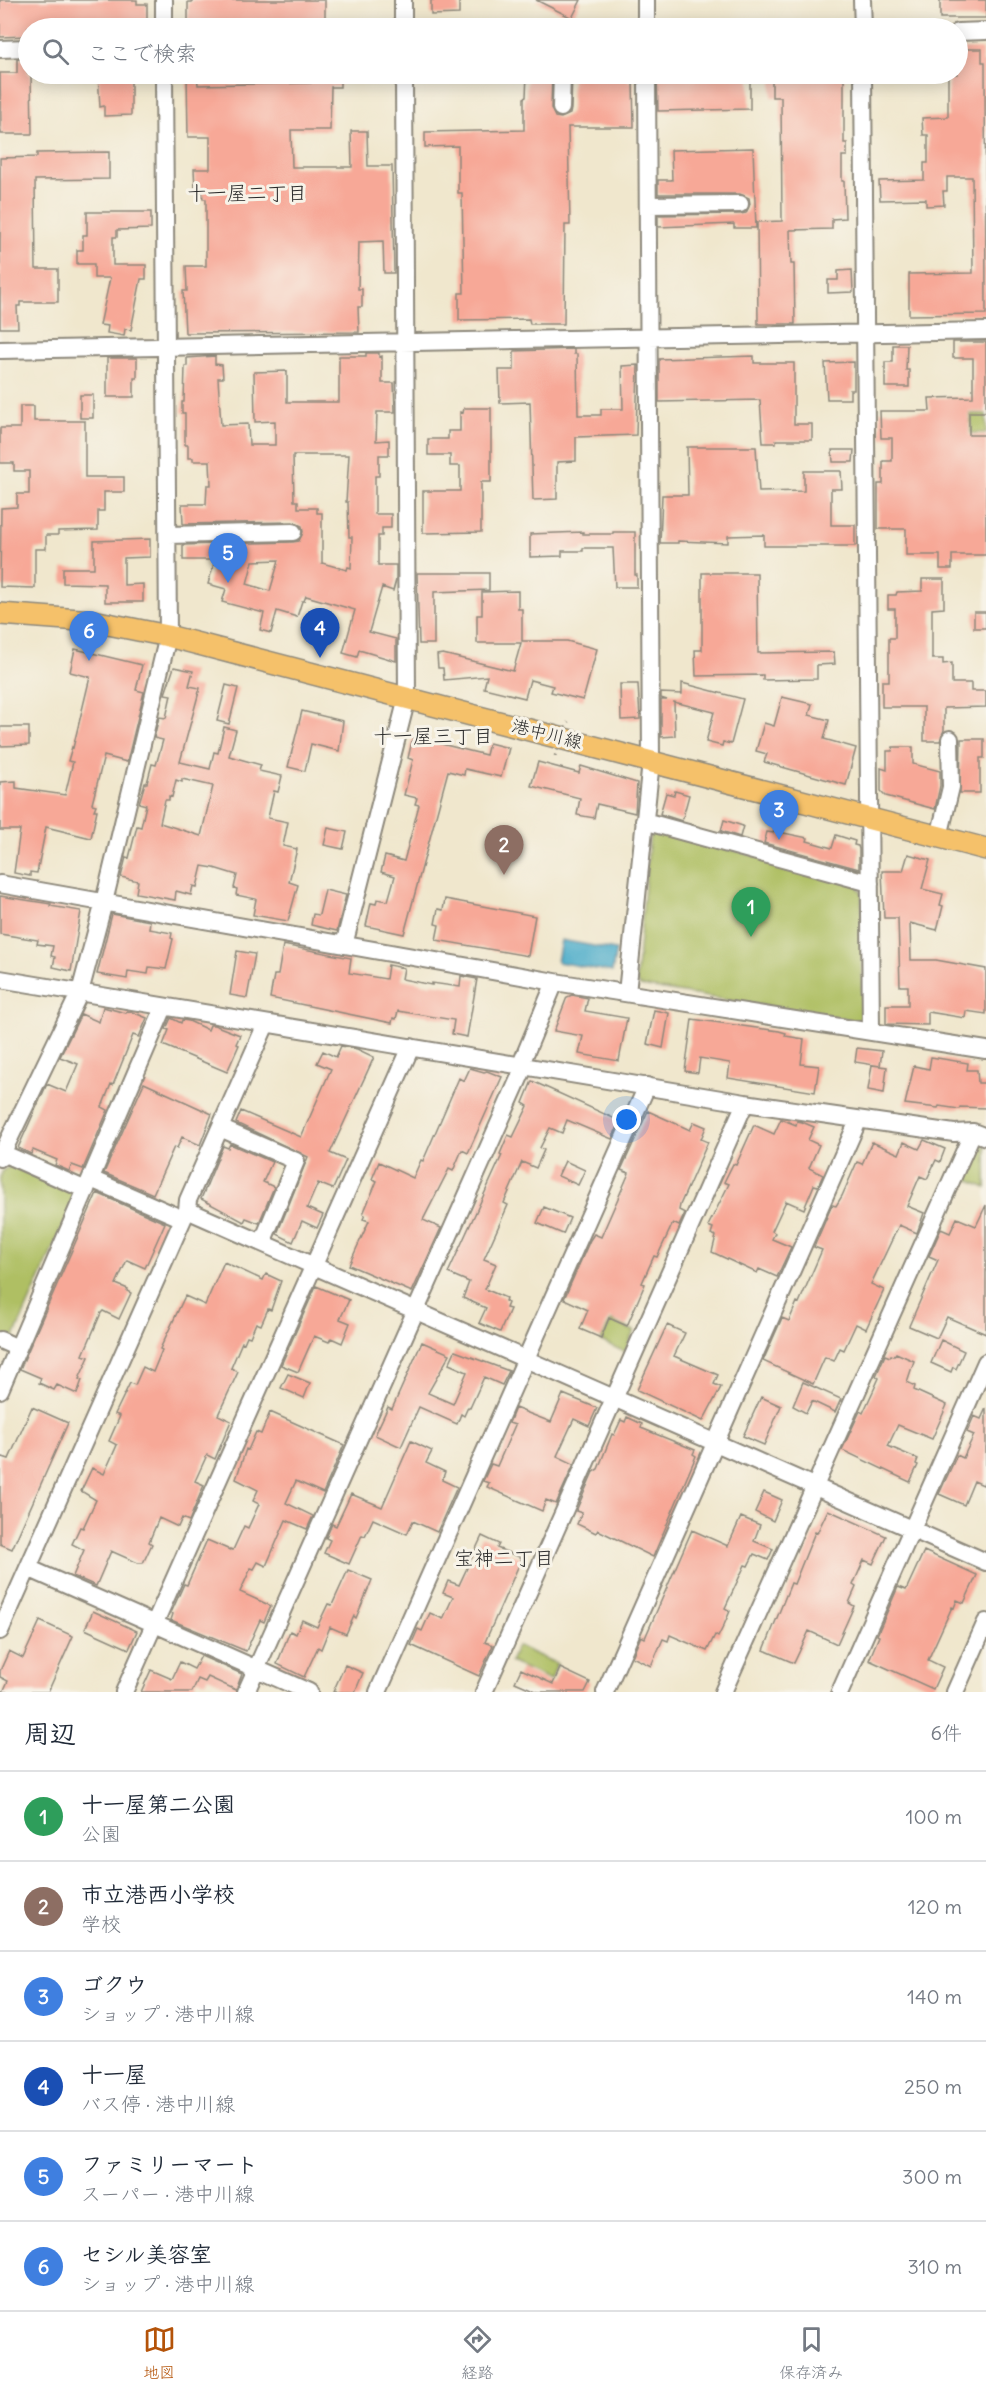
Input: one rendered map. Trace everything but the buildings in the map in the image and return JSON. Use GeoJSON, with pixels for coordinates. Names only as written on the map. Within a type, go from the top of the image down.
{"type":"FeatureCollection","features":[{"type":"Feature","properties":{"kind":"main road","name":"港中川線"},"geometry":{"type":"LineString","coordinates":[[0,614],[93,621],[168,636],[986,849]]}},
{"type":"Feature","properties":{"kind":"street"},"geometry":{"type":"LineString","coordinates":[[164,0],[164,18]]}},
{"type":"Feature","properties":{"kind":"street"},"geometry":{"type":"LineString","coordinates":[[403,0],[403,18]]}},
{"type":"Feature","properties":{"kind":"street"},"geometry":{"type":"LineString","coordinates":[[646,0],[646,18]]}},
{"type":"Feature","properties":{"kind":"street"},"geometry":{"type":"LineString","coordinates":[[862,0],[863,18]]}},
{"type":"Feature","properties":{"kind":"street"},"geometry":{"type":"LineString","coordinates":[[968,32],[986,31]]}},
{"type":"Feature","properties":{"kind":"street"},"geometry":{"type":"LineString","coordinates":[[0,49],[18,48]]}},
{"type":"Feature","properties":{"kind":"street"},"geometry":{"type":"LineString","coordinates":[[164,84],[168,636],[80,992],[1,1154],[89,1185],[185,1214],[262,1243],[986,1562]]}},
{"type":"Feature","properties":{"kind":"street"},"geometry":{"type":"LineString","coordinates":[[344,945],[407,698],[404,84]]}},
{"type":"Feature","properties":{"kind":"street"},"geometry":{"type":"LineString","coordinates":[[561,108],[562,84]]}},
{"type":"Feature","properties":{"kind":"street"},"geometry":{"type":"LineString","coordinates":[[627,993],[651,761],[647,84]]}},
{"type":"Feature","properties":{"kind":"street"},"geometry":{"type":"LineString","coordinates":[[863,84],[871,1032]]}},
{"type":"Feature","properties":{"kind":"street"},"geometry":{"type":"LineString","coordinates":[[648,206],[740,204]]}},
{"type":"Feature","properties":{"kind":"street"},"geometry":{"type":"LineString","coordinates":[[0,350],[986,331]]}},
{"type":"Feature","properties":{"kind":"street"},"geometry":{"type":"LineString","coordinates":[[168,535],[293,532]]}},
{"type":"Feature","properties":{"kind":"street"},"geometry":{"type":"LineString","coordinates":[[939,837],[951,787],[950,739]]}},
{"type":"Feature","properties":{"kind":"street"},"geometry":{"type":"LineString","coordinates":[[644,821],[870,883]]}},
{"type":"Feature","properties":{"kind":"street"},"geometry":{"type":"LineString","coordinates":[[0,884],[555,982],[986,1050]]}},
{"type":"Feature","properties":{"kind":"street"},"geometry":{"type":"LineString","coordinates":[[0,979],[745,1103],[858,1121],[979,1135],[815,1486],[723,1692]]}},
{"type":"Feature","properties":{"kind":"street"},"geometry":{"type":"LineString","coordinates":[[246,1692],[416,1311],[523,1065],[555,982]]}},
{"type":"Feature","properties":{"kind":"street"},"geometry":{"type":"LineString","coordinates":[[0,1390],[164,1007]]}},
{"type":"Feature","properties":{"kind":"street"},"geometry":{"type":"LineString","coordinates":[[0,1631],[185,1214],[188,1200],[266,1024]]}},
{"type":"Feature","properties":{"kind":"street"},"geometry":{"type":"LineString","coordinates":[[124,1692],[411,1047]]}},
{"type":"Feature","properties":{"kind":"street"},"geometry":{"type":"LineString","coordinates":[[378,1692],[647,1086]]}},
{"type":"Feature","properties":{"kind":"street"},"geometry":{"type":"LineString","coordinates":[[484,1692],[745,1103]]}},
{"type":"Feature","properties":{"kind":"street"},"geometry":{"type":"LineString","coordinates":[[605,1692],[858,1121]]}},
{"type":"Feature","properties":{"kind":"street"},"geometry":{"type":"LineString","coordinates":[[220,1128],[296,1161],[262,1243]]}},
{"type":"Feature","properties":{"kind":"street"},"geometry":{"type":"LineString","coordinates":[[0,1340],[18,1348]]}},
{"type":"Feature","properties":{"kind":"street"},"geometry":{"type":"LineString","coordinates":[[840,1692],[986,1362]]}},
{"type":"Feature","properties":{"kind":"street"},"geometry":{"type":"LineString","coordinates":[[28,1568],[309,1692]]}},
{"type":"Feature","properties":{"kind":"street"},"geometry":{"type":"LineString","coordinates":[[955,1692],[986,1622]]}},
{"type":"Feature","properties":{"kind":"path"},"geometry":{"type":"LineString","coordinates":[[555,756],[568,722]]}},
{"type":"Feature","properties":{"kind":"green space"},"geometry":{"type":"Polygon","coordinates":[[[971,414],[986,414],[986,433],[971,433],[971,414]]]}},
{"type":"Feature","properties":{"kind":"green space"},"geometry":{"type":"Polygon","coordinates":[[[657,829],[856,884],[862,893],[862,1017],[858,1021],[640,986],[636,981],[650,834],[657,829]]]}},
{"type":"Feature","properties":{"kind":"green space"},"geometry":{"type":"Polygon","coordinates":[[[979,1143],[986,1146],[986,1188],[960,1176],[975,1145],[979,1143]]]}},
{"type":"Feature","properties":{"kind":"green space"},"geometry":{"type":"Polygon","coordinates":[[[11,1166],[71,1192],[75,1199],[13,1339],[0,1336],[0,1178],[3,1170],[11,1166]]]}},
{"type":"Feature","properties":{"kind":"green space"},"geometry":{"type":"Polygon","coordinates":[[[611,1321],[634,1331],[625,1352],[601,1341],[611,1321]]]}},
{"type":"Feature","properties":{"kind":"green space"},"geometry":{"type":"Polygon","coordinates":[[[517,1646],[557,1664],[551,1680],[510,1662],[517,1646]]]}},
{"type":"Feature","properties":{"kind":"water"},"geometry":{"type":"Polygon","coordinates":[[[561,940],[616,950],[612,972],[557,962],[561,940]]]}},
{"type":"Feature","properties":{"kind":"place","name":"ファミリーマート"},"geometry":{"type":"Point","coordinates":[228,583]}},
{"type":"Feature","properties":{"kind":"place","name":"十一屋"},"geometry":{"type":"Point","coordinates":[320,658]}},
{"type":"Feature","properties":{"kind":"place","name":"セシル美容室"},"geometry":{"type":"Point","coordinates":[89,661]}},
{"type":"Feature","properties":{"kind":"place","name":"ゴクウ"},"geometry":{"type":"Point","coordinates":[779,840]}},
{"type":"Feature","properties":{"kind":"place","name":"市立港西小学校"},"geometry":{"type":"Point","coordinates":[504,875]}},
{"type":"Feature","properties":{"kind":"place","name":"十一屋第二公園"},"geometry":{"type":"Point","coordinates":[751,937]}},
{"type":"Feature","properties":{"kind":"district","name":"十一屋二丁目"},"geometry":{"type":"Point","coordinates":[247,193]}},
{"type":"Feature","properties":{"kind":"district","name":"十一屋三丁目"},"geometry":{"type":"Point","coordinates":[433,736]}},
{"type":"Feature","properties":{"kind":"district","name":"宝神二丁目"},"geometry":{"type":"Point","coordinates":[504,1558]}}]}
